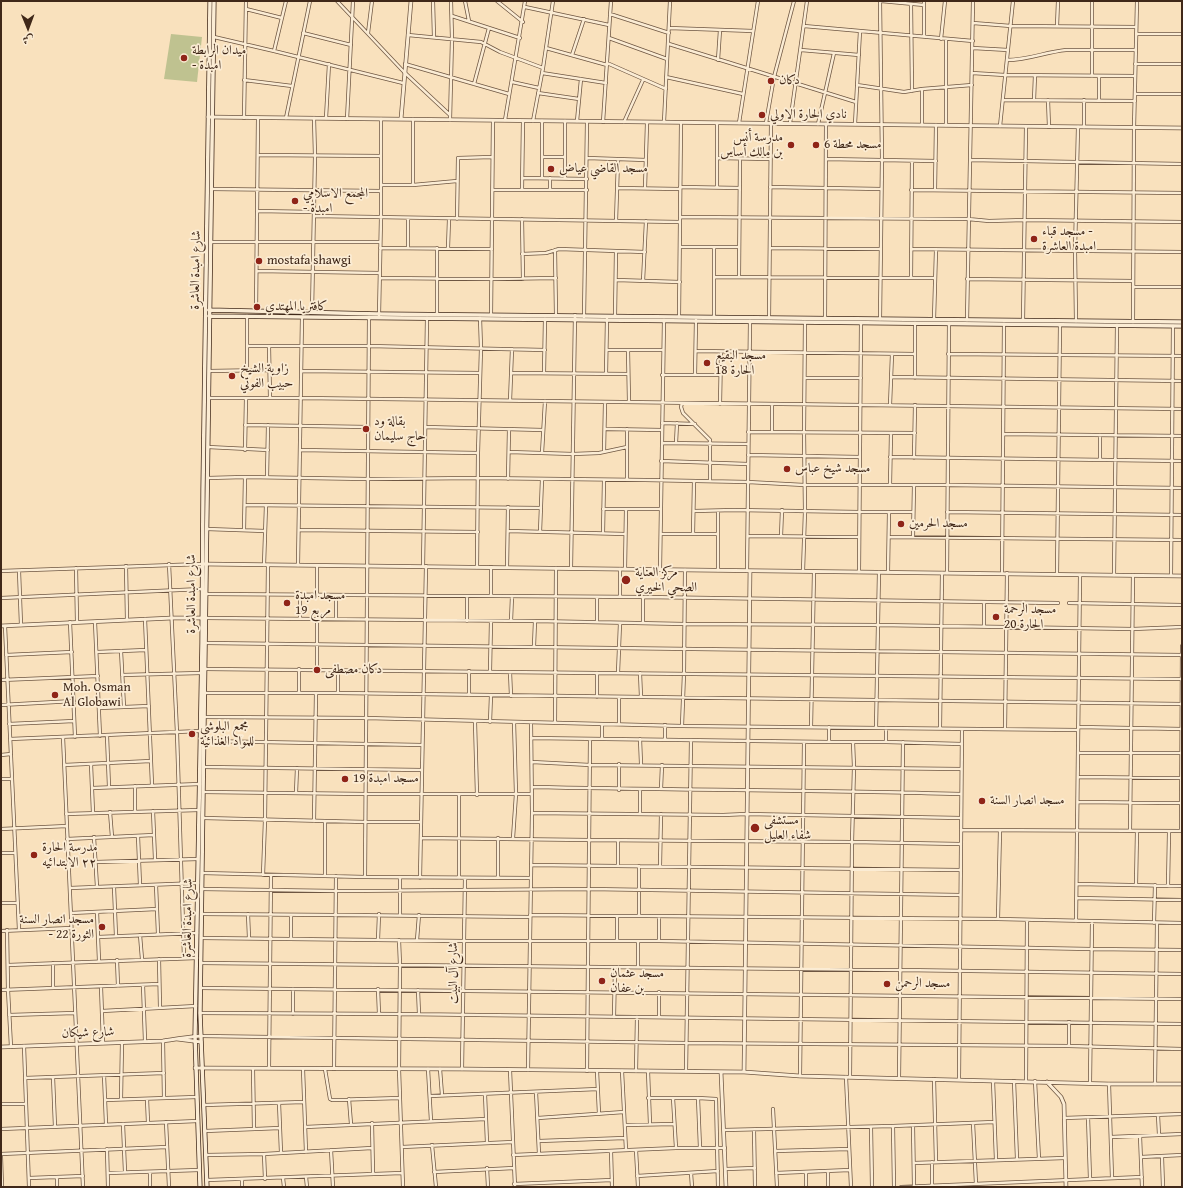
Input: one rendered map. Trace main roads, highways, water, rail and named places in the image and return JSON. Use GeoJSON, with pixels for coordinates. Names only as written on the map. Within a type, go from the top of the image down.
{"type":"FeatureCollection","features":[{"type":"Feature","properties":{"kind":"main road","name":"شارع امبدة العاشرة"},"geometry":{"type":"LineString","coordinates":[[207,1187],[200,1013],[203,873],[202,838],[199,810],[204,767],[206,669],[202,564],[210,1]]}},
{"type":"Feature","properties":{"kind":"main road","name":"شارع امبدة العاشرة"},"geometry":{"type":"LineString","coordinates":[[200,1187],[195,1036],[198,883],[199,859],[204,818],[200,731],[201,673],[207,594],[209,371],[214,117],[214,1]]}},
{"type":"Feature","properties":{"kind":"main road"},"geometry":{"type":"LineString","coordinates":[[206,310],[312,312],[328,315],[369,317],[379,315],[427,317],[556,315],[575,317]]}},
{"type":"Feature","properties":{"kind":"main road"},"geometry":{"type":"LineString","coordinates":[[206,315],[302,316],[437,314],[545,319],[615,316],[696,320],[769,318],[805,320],[825,318],[934,319],[1060,325],[1117,325],[1182,322]]}},
{"type":"Feature","properties":{"kind":"main road"},"geometry":{"type":"LineString","coordinates":[[584,317],[607,320],[679,316],[915,323],[1004,322],[1023,320],[1133,322],[1182,326]]}},
{"type":"Feature","properties":{"kind":"main road"},"geometry":{"type":"LineString","coordinates":[[199,1163],[206,1163]]}},
{"type":"Feature","properties":{"kind":"place","name":"ميدان الرابطة - امبدة"},"geometry":{"type":"Point","coordinates":[184,58]}},
{"type":"Feature","properties":{"kind":"place","name":"دكان"},"geometry":{"type":"Point","coordinates":[771,81]}},
{"type":"Feature","properties":{"kind":"place","name":"نادي الحارة الاولي"},"geometry":{"type":"Point","coordinates":[762,115]}},
{"type":"Feature","properties":{"kind":"place","name":"مدرسة أنس بن مالك أساس"},"geometry":{"type":"Point","coordinates":[791,145]}},
{"type":"Feature","properties":{"kind":"place","name":"مسجد محطة 6"},"geometry":{"type":"Point","coordinates":[816,145]}},
{"type":"Feature","properties":{"kind":"place","name":"مسجد القاضي عياض"},"geometry":{"type":"Point","coordinates":[551,169]}},
{"type":"Feature","properties":{"kind":"place","name":"المجمع الاسلامي - امبدة"},"geometry":{"type":"Point","coordinates":[295,201]}},
{"type":"Feature","properties":{"kind":"place","name":"مسجد قباء - امبدة العاشرة"},"geometry":{"type":"Point","coordinates":[1034,239]}},
{"type":"Feature","properties":{"kind":"place","name":"mostafa shawgi"},"geometry":{"type":"Point","coordinates":[259,261]}},
{"type":"Feature","properties":{"kind":"place","name":"كافتريا المهتدي"},"geometry":{"type":"Point","coordinates":[257,307]}},
{"type":"Feature","properties":{"kind":"place","name":"مسجد البقيع الحارة 18"},"geometry":{"type":"Point","coordinates":[707,363]}},
{"type":"Feature","properties":{"kind":"place","name":"زاوية الشيخ حبيب الفوتي"},"geometry":{"type":"Point","coordinates":[232,376]}},
{"type":"Feature","properties":{"kind":"place","name":"بقالة ود حاج سليمان"},"geometry":{"type":"Point","coordinates":[366,429]}},
{"type":"Feature","properties":{"kind":"place","name":"مسجد شيخ عباس"},"geometry":{"type":"Point","coordinates":[787,469]}},
{"type":"Feature","properties":{"kind":"place","name":"مسجد الحرمين"},"geometry":{"type":"Point","coordinates":[901,524]}},
{"type":"Feature","properties":{"kind":"place","name":"مركز العناية الصحي الخيري"},"geometry":{"type":"Point","coordinates":[626,580]}},
{"type":"Feature","properties":{"kind":"place","name":"مسجد امبدة مربع 19"},"geometry":{"type":"Point","coordinates":[287,603]}},
{"type":"Feature","properties":{"kind":"place","name":"مسجد الرحمة الحارة 20"},"geometry":{"type":"Point","coordinates":[996,617]}},
{"type":"Feature","properties":{"kind":"place","name":"دكان مصطفى"},"geometry":{"type":"Point","coordinates":[317,670]}},
{"type":"Feature","properties":{"kind":"place","name":"Moh. Osman Al Globawi"},"geometry":{"type":"Point","coordinates":[55,695]}},
{"type":"Feature","properties":{"kind":"place","name":"مجمع البلوشي للمواد الغذائية"},"geometry":{"type":"Point","coordinates":[192,734]}},
{"type":"Feature","properties":{"kind":"place","name":"مسجد امبدة 19"},"geometry":{"type":"Point","coordinates":[345,779]}},
{"type":"Feature","properties":{"kind":"place","name":"مسجد انصار السنة"},"geometry":{"type":"Point","coordinates":[982,801]}},
{"type":"Feature","properties":{"kind":"place","name":"مستشفى شفاء العليل"},"geometry":{"type":"Point","coordinates":[755,828]}},
{"type":"Feature","properties":{"kind":"place","name":"مدرسة الحارة ٢٢ الابتدائيه"},"geometry":{"type":"Point","coordinates":[34,855]}},
{"type":"Feature","properties":{"kind":"place","name":"مسجد انصار السنة - الثورة 22"},"geometry":{"type":"Point","coordinates":[102,927]}},
{"type":"Feature","properties":{"kind":"place","name":"مسجد عثمان بن عفان"},"geometry":{"type":"Point","coordinates":[602,981]}},
{"type":"Feature","properties":{"kind":"place","name":"مسجد الرحمن"},"geometry":{"type":"Point","coordinates":[887,984]}}]}
